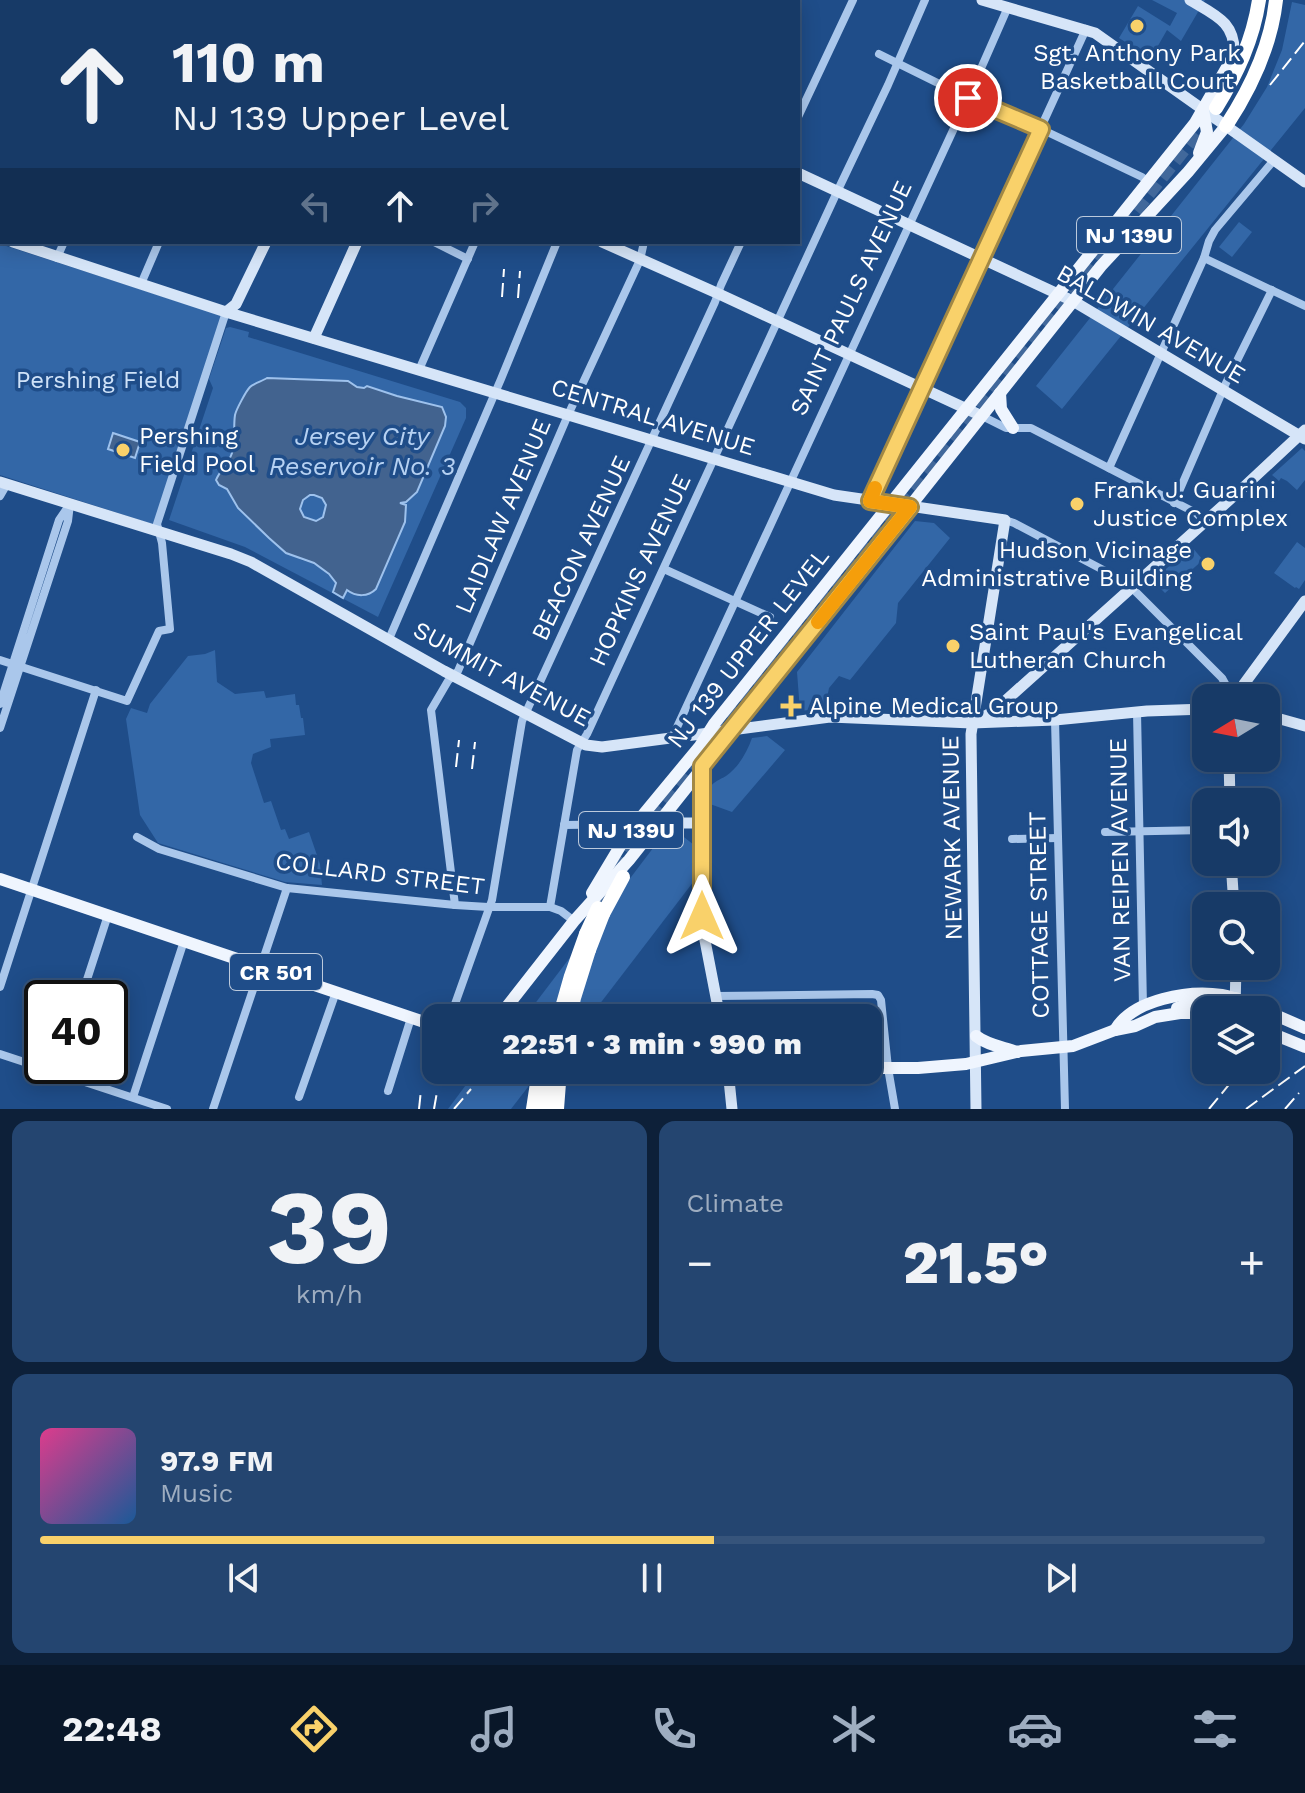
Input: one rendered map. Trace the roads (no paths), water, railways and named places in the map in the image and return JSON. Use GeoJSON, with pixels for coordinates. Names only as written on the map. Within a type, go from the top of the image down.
{"type":"FeatureCollection","features":[{"type":"Feature","properties":{"kind":"highway","name":"NJ 139U"},"geometry":{"type":"LineString","coordinates":[[1234,55],[1254,26],[1250,0]]}},
{"type":"Feature","properties":{"kind":"highway"},"geometry":{"type":"LineString","coordinates":[[1221,118],[1248,68],[1259,0]]}},
{"type":"Feature","properties":{"kind":"highway"},"geometry":{"type":"LineString","coordinates":[[1254,26],[1268,0]]}},
{"type":"Feature","properties":{"kind":"highway","name":"NJ 139U"},"geometry":{"type":"LineString","coordinates":[[1221,118],[1248,89],[1265,50],[1276,0]]}},
{"type":"Feature","properties":{"kind":"highway"},"geometry":{"type":"LineString","coordinates":[[563,1004],[586,934],[623,877]]}},
{"type":"Feature","properties":{"kind":"highway"},"geometry":{"type":"LineString","coordinates":[[572,1004],[583,958],[589,950],[600,911]]}},
{"type":"Feature","properties":{"kind":"highway"},"geometry":{"type":"LineString","coordinates":[[533,1109],[537,1084]]}},
{"type":"Feature","properties":{"kind":"highway"},"geometry":{"type":"LineString","coordinates":[[546,1109],[549,1084]]}},
{"type":"Feature","properties":{"kind":"highway"},"geometry":{"type":"LineString","coordinates":[[557,1109],[559,1084]]}},
{"type":"Feature","properties":{"kind":"highway"},"geometry":{"type":"LineString","coordinates":[[565,1109],[566,1084]]}},
{"type":"Feature","properties":{"kind":"main road"},"geometry":{"type":"LineString","coordinates":[[982,0],[1099,35],[1221,118],[1305,182]]}},
{"type":"Feature","properties":{"kind":"main road"},"geometry":{"type":"LineString","coordinates":[[1190,0],[1229,27],[1234,55]]}},
{"type":"Feature","properties":{"kind":"main road","name":"NJ 139U"},"geometry":{"type":"LineString","coordinates":[[1073,301],[1188,172],[1221,118],[1234,55]]}},
{"type":"Feature","properties":{"kind":"main road"},"geometry":{"type":"LineString","coordinates":[[1188,172],[1202,149],[1206,124],[1221,118]]}},
{"type":"Feature","properties":{"kind":"main road","name":"NJ 139U"},"geometry":{"type":"LineString","coordinates":[[967,409],[1148,182],[1221,118]]}},
{"type":"Feature","properties":{"kind":"main road","name":"BALDWIN AVENUE"},"geometry":{"type":"LineString","coordinates":[[800,174],[1059,293],[1303,435]]}},
{"type":"Feature","properties":{"kind":"main road"},"geometry":{"type":"LineString","coordinates":[[1148,182],[1151,194],[1148,214]]}},
{"type":"Feature","properties":{"kind":"main road","name":"CENTRAL AVENUE"},"geometry":{"type":"LineString","coordinates":[[18,244],[226,312],[834,495],[1005,520]]}},
{"type":"Feature","properties":{"kind":"main road"},"geometry":{"type":"LineString","coordinates":[[226,312],[236,304],[263,244]]}},
{"type":"Feature","properties":{"kind":"main road"},"geometry":{"type":"LineString","coordinates":[[314,338],[356,244]]}},
{"type":"Feature","properties":{"kind":"main road"},"geometry":{"type":"LineString","coordinates":[[606,244],[982,416]]}},
{"type":"Feature","properties":{"kind":"main road","name":"NJ 139 UPPER LEVEL"},"geometry":{"type":"LineString","coordinates":[[509,1004],[574,921],[614,877],[1073,301]]}},
{"type":"Feature","properties":{"kind":"main road"},"geometry":{"type":"LineString","coordinates":[[1000,393],[1001,409],[1013,428]]}},
{"type":"Feature","properties":{"kind":"main road","name":"NJ 139 UPPER LEVEL"},"geometry":{"type":"LineString","coordinates":[[574,921],[635,824],[967,409]]}},
{"type":"Feature","properties":{"kind":"main road","name":"NEWARK AVENUE"},"geometry":{"type":"LineString","coordinates":[[976,1109],[972,723],[994,711],[1303,435]]}},
{"type":"Feature","properties":{"kind":"main road","name":"SUMMIT AVENUE"},"geometry":{"type":"LineString","coordinates":[[4,483],[251,562],[580,744],[602,747],[830,717],[972,723],[1192,710]]}},
{"type":"Feature","properties":{"kind":"main road"},"geometry":{"type":"LineString","coordinates":[[972,723],[1005,520]]}},
{"type":"Feature","properties":{"kind":"main road"},"geometry":{"type":"LineString","coordinates":[[1244,684],[1305,601]]}},
{"type":"Feature","properties":{"kind":"main road"},"geometry":{"type":"LineString","coordinates":[[1280,719],[1305,726]]}},
{"type":"Feature","properties":{"kind":"main road"},"geometry":{"type":"LineString","coordinates":[[702,766],[702,925],[717,1004]]}},
{"type":"Feature","properties":{"kind":"main road"},"geometry":{"type":"LineString","coordinates":[[657,823],[703,823]]}},
{"type":"Feature","properties":{"kind":"main road","name":"CR 501"},"geometry":{"type":"LineString","coordinates":[[0,879],[422,1022]]}},
{"type":"Feature","properties":{"kind":"main road"},"geometry":{"type":"LineString","coordinates":[[1115,1030],[1128,1014],[1163,999],[1193,995],[1224,996]]}},
{"type":"Feature","properties":{"kind":"main road"},"geometry":{"type":"LineString","coordinates":[[882,1068],[931,1068],[1080,1044],[1115,1030],[1126,1029],[1182,1005],[1192,1005]]}},
{"type":"Feature","properties":{"kind":"main road"},"geometry":{"type":"LineString","coordinates":[[1155,1017],[1192,1013]]}},
{"type":"Feature","properties":{"kind":"main road"},"geometry":{"type":"LineString","coordinates":[[1280,1018],[1305,1028]]}},
{"type":"Feature","properties":{"kind":"main road"},"geometry":{"type":"LineString","coordinates":[[1280,1023],[1289,1022]]}},
{"type":"Feature","properties":{"kind":"main road"},"geometry":{"type":"LineString","coordinates":[[976,1036],[984,1043],[1017,1052]]}},
{"type":"Feature","properties":{"kind":"main road"},"geometry":{"type":"LineString","coordinates":[[1280,1037],[1305,1047]]}},
{"type":"Feature","properties":{"kind":"main road"},"geometry":{"type":"LineString","coordinates":[[729,1084],[732,1109]]}},
{"type":"Feature","properties":{"kind":"street"},"geometry":{"type":"LineString","coordinates":[[800,113],[853,0]]}},
{"type":"Feature","properties":{"kind":"street","name":"HOPKINS AVENUE"},"geometry":{"type":"LineString","coordinates":[[550,907],[575,756],[925,0]]}},
{"type":"Feature","properties":{"kind":"street","name":"SAINT PAULS AVENUE"},"geometry":{"type":"LineString","coordinates":[[672,738],[1008,7]]}},
{"type":"Feature","properties":{"kind":"street"},"geometry":{"type":"LineString","coordinates":[[870,501],[1086,29]]}},
{"type":"Feature","properties":{"kind":"street"},"geometry":{"type":"LineString","coordinates":[[879,54],[1148,182]]}},
{"type":"Feature","properties":{"kind":"street"},"geometry":{"type":"LineString","coordinates":[[1109,468],[1209,241],[1272,158]]}},
{"type":"Feature","properties":{"kind":"street"},"geometry":{"type":"LineString","coordinates":[[57,258],[63,244]]}},
{"type":"Feature","properties":{"kind":"street"},"geometry":{"type":"LineString","coordinates":[[141,284],[158,244]]}},
{"type":"Feature","properties":{"kind":"street"},"geometry":{"type":"LineString","coordinates":[[438,244],[468,259]]}},
{"type":"Feature","properties":{"kind":"street"},"geometry":{"type":"LineString","coordinates":[[419,370],[474,244]]}},
{"type":"Feature","properties":{"kind":"street"},"geometry":{"type":"LineString","coordinates":[[389,639],[556,244]]}},
{"type":"Feature","properties":{"kind":"street","name":"LAIDLAW AVENUE"},"geometry":{"type":"LineString","coordinates":[[455,905],[431,710],[448,681],[458,671],[568,415],[640,260],[644,244]]}},
{"type":"Feature","properties":{"kind":"street","name":"BEACON AVENUE"},"geometry":{"type":"LineString","coordinates":[[455,1004],[492,900],[522,721],[740,244]]}},
{"type":"Feature","properties":{"kind":"street"},"geometry":{"type":"LineString","coordinates":[[1204,258],[1305,306]]}},
{"type":"Feature","properties":{"kind":"street"},"geometry":{"type":"LineString","coordinates":[[1174,503],[1223,390],[1272,290]]}},
{"type":"Feature","properties":{"kind":"street"},"geometry":{"type":"LineString","coordinates":[[0,660],[127,701],[159,631],[170,629],[162,543],[157,524],[226,312]]}},
{"type":"Feature","properties":{"kind":"street"},"geometry":{"type":"LineString","coordinates":[[982,416],[1004,427],[1031,428],[1196,513],[1205,522]]}},
{"type":"Feature","properties":{"kind":"street"},"geometry":{"type":"LineString","coordinates":[[0,496],[4,483]]}},
{"type":"Feature","properties":{"kind":"street"},"geometry":{"type":"LineString","coordinates":[[0,728],[16,665],[68,521],[70,504]]}},
{"type":"Feature","properties":{"kind":"street","name":"CENTRAL AVENUE"},"geometry":{"type":"LineString","coordinates":[[1005,520],[1126,582],[1226,684]]}},
{"type":"Feature","properties":{"kind":"street"},"geometry":{"type":"LineString","coordinates":[[664,569],[770,617]]}},
{"type":"Feature","properties":{"kind":"street"},"geometry":{"type":"LineString","coordinates":[[0,704],[16,665]]}},
{"type":"Feature","properties":{"kind":"street"},"geometry":{"type":"LineString","coordinates":[[0,987],[96,690]]}},
{"type":"Feature","properties":{"kind":"street","name":"VAN REIPEN AVENUE"},"geometry":{"type":"LineString","coordinates":[[1137,712],[1143,1006]]}},
{"type":"Feature","properties":{"kind":"street","name":"COTTAGE STREET"},"geometry":{"type":"LineString","coordinates":[[1055,720],[1065,1109]]}},
{"type":"Feature","properties":{"kind":"street"},"geometry":{"type":"LineString","coordinates":[[564,825],[635,824]]}},
{"type":"Feature","properties":{"kind":"street"},"geometry":{"type":"LineString","coordinates":[[1105,832],[1192,830]]}},
{"type":"Feature","properties":{"kind":"street","name":"COLLARD STREET"},"geometry":{"type":"LineString","coordinates":[[137,837],[159,849],[287,888],[455,905],[550,907]]}},
{"type":"Feature","properties":{"kind":"street"},"geometry":{"type":"LineString","coordinates":[[1012,839],[1058,838]]}},
{"type":"Feature","properties":{"kind":"street"},"geometry":{"type":"LineString","coordinates":[[213,1109],[287,888]]}},
{"type":"Feature","properties":{"kind":"street"},"geometry":{"type":"LineString","coordinates":[[550,907],[574,921]]}},
{"type":"Feature","properties":{"kind":"street"},"geometry":{"type":"LineString","coordinates":[[87,980],[108,915]]}},
{"type":"Feature","properties":{"kind":"street"},"geometry":{"type":"LineString","coordinates":[[133,1097],[184,941]]}},
{"type":"Feature","properties":{"kind":"street"},"geometry":{"type":"LineString","coordinates":[[299,1097],[336,992]]}},
{"type":"Feature","properties":{"kind":"street"},"geometry":{"type":"LineString","coordinates":[[716,996],[878,995],[895,1109]]}},
{"type":"Feature","properties":{"kind":"street"},"geometry":{"type":"LineString","coordinates":[[388,1091],[411,1018]]}},
{"type":"Feature","properties":{"kind":"street"},"geometry":{"type":"LineString","coordinates":[[0,1054],[24,1060]]}},
{"type":"Feature","properties":{"kind":"street"},"geometry":{"type":"LineString","coordinates":[[98,1084],[167,1109]]}},
{"type":"Feature","properties":{"kind":"water","name":"Jersey City Reservoir No. 3"},"geometry":{"type":"Polygon","coordinates":[[[267,378],[348,381],[357,387],[367,386],[442,407],[445,426],[417,492],[406,502],[400,503],[406,505],[405,522],[376,589],[369,594],[358,595],[347,590],[343,598],[333,592],[336,583],[329,574],[314,563],[286,553],[238,508],[227,489],[216,480],[232,453],[235,415],[239,405],[250,387],[267,378]],[[314,495],[303,500],[300,509],[304,517],[316,521],[323,517],[326,505],[322,498],[314,495]]]}},
{"type":"Feature","properties":{"kind":"water"},"geometry":{"type":"Polygon","coordinates":[[[113,433],[140,442],[135,458],[108,449],[113,433]]]}},
{"type":"Feature","properties":{"kind":"tunnel"},"geometry":{"type":"LineString","coordinates":[[598,908],[617,868],[639,834],[1211,115]]}},
{"type":"Feature","properties":{"kind":"railway"},"geometry":{"type":"LineString","coordinates":[[1270,85],[1305,41]]}},
{"type":"Feature","properties":{"kind":"railway"},"geometry":{"type":"LineString","coordinates":[[502,297],[504,269]]}},
{"type":"Feature","properties":{"kind":"railway"},"geometry":{"type":"LineString","coordinates":[[518,298],[520,271]]}},
{"type":"Feature","properties":{"kind":"railway"},"geometry":{"type":"LineString","coordinates":[[456,767],[459,740]]}},
{"type":"Feature","properties":{"kind":"railway"},"geometry":{"type":"LineString","coordinates":[[472,769],[475,742]]}},
{"type":"Feature","properties":{"kind":"railway"},"geometry":{"type":"LineString","coordinates":[[1246,1109],[1305,1066]]}},
{"type":"Feature","properties":{"kind":"railway"},"geometry":{"type":"LineString","coordinates":[[1209,1109],[1230,1084]]}},
{"type":"Feature","properties":{"kind":"railway"},"geometry":{"type":"LineString","coordinates":[[454,1109],[471,1089]]}},
{"type":"Feature","properties":{"kind":"railway"},"geometry":{"type":"LineString","coordinates":[[419,1109],[421,1090]]}},
{"type":"Feature","properties":{"kind":"railway"},"geometry":{"type":"LineString","coordinates":[[434,1109],[437,1092]]}},
{"type":"Feature","properties":{"kind":"railway"},"geometry":{"type":"LineString","coordinates":[[1285,1109],[1299,1093]]}},
{"type":"Feature","properties":{"kind":"place","name":"Sgt. Anthony Park Basketball Court"},"geometry":{"type":"Point","coordinates":[1137,26]}},
{"type":"Feature","properties":{"kind":"place","name":"Pershing Field Pool"},"geometry":{"type":"Point","coordinates":[123,450]}},
{"type":"Feature","properties":{"kind":"place","name":"Frank J. Guarini Justice Complex"},"geometry":{"type":"Point","coordinates":[1077,504]}},
{"type":"Feature","properties":{"kind":"place","name":"Hudson Vicinage Administrative Building"},"geometry":{"type":"Point","coordinates":[1208,564]}},
{"type":"Feature","properties":{"kind":"place","name":"Saint Paul's Evangelical Lutheran Church"},"geometry":{"type":"Point","coordinates":[953,646]}},
{"type":"Feature","properties":{"kind":"place","name":"Alpine Medical Group"},"geometry":{"type":"Point","coordinates":[791,706]}},
{"type":"Feature","properties":{"kind":"park label","name":"Pershing Field"},"geometry":{"type":"Point","coordinates":[98,380]}}]}
